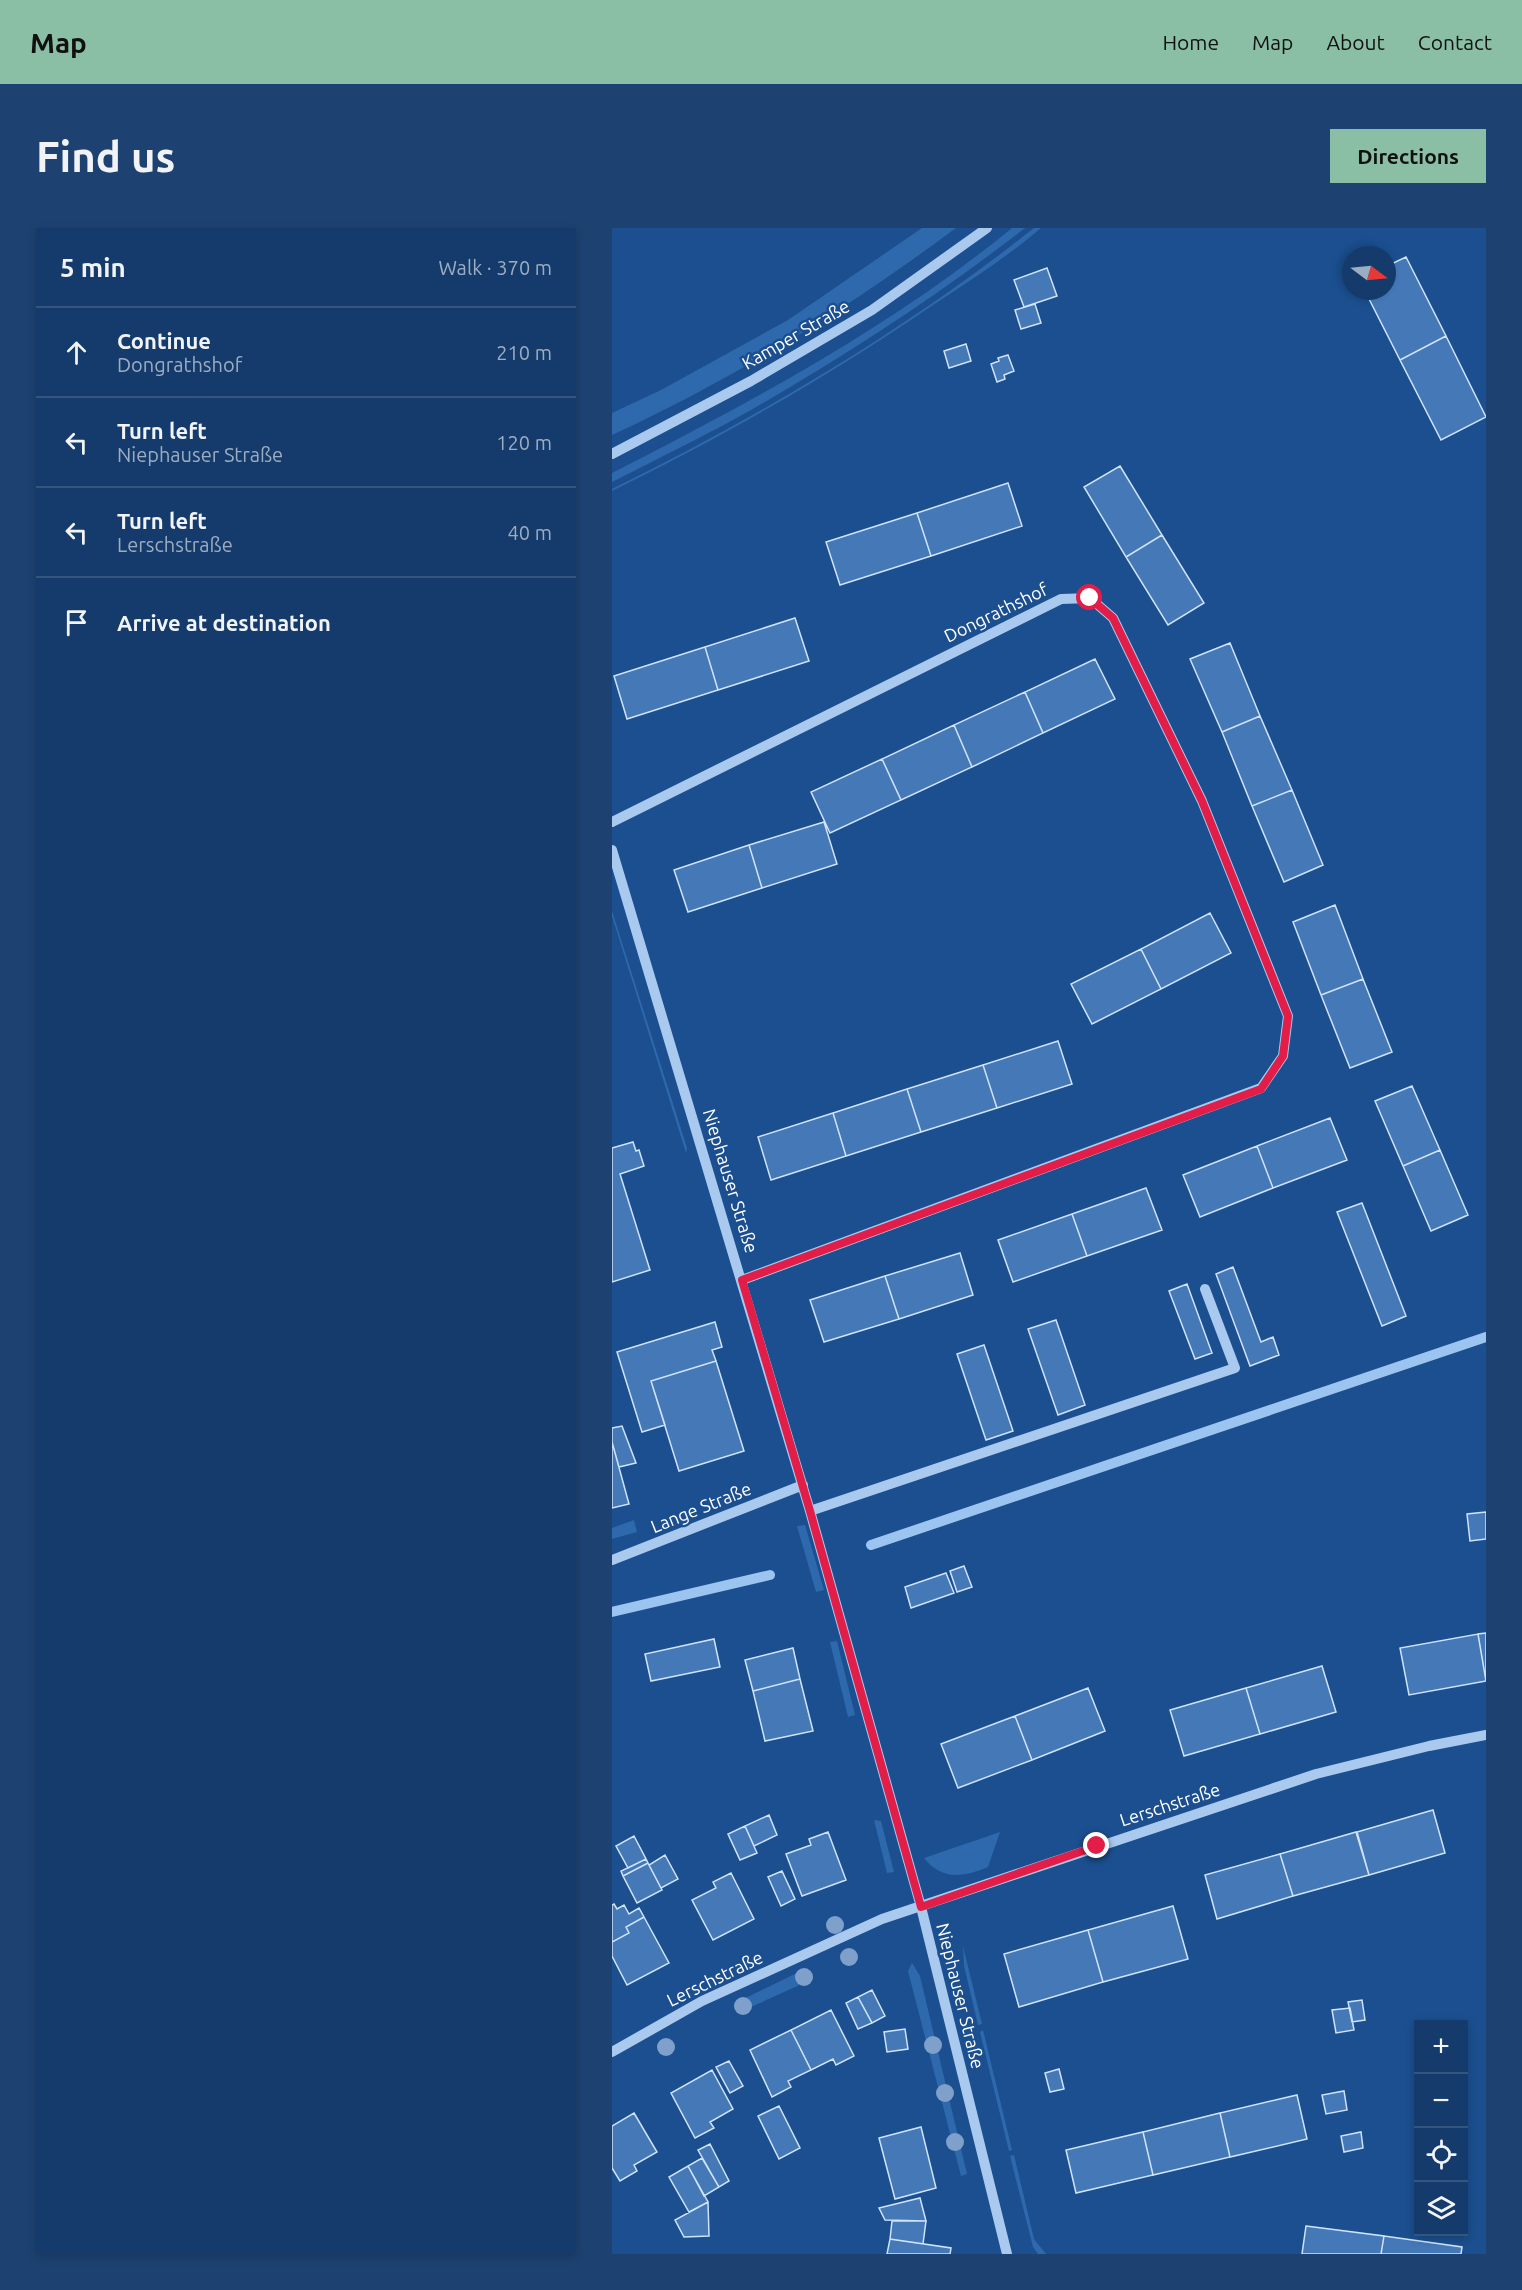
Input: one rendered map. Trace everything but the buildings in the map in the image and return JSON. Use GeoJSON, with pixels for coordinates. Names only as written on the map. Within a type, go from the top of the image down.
{"type":"FeatureCollection","features":[{"type":"Feature","properties":{"kind":"street","name":"Kamper Straße"},"geometry":{"type":"LineString","coordinates":[[612,454],[751,381],[872,310],[987,228]]}},
{"type":"Feature","properties":{"kind":"street","name":"Dongrathshof"},"geometry":{"type":"LineString","coordinates":[[612,822],[1061,599],[1090,598],[1113,618],[1202,801],[1288,1016],[1283,1056],[1261,1089],[742,1280]]}},
{"type":"Feature","properties":{"kind":"street","name":"Niephauser Straße"},"geometry":{"type":"LineString","coordinates":[[612,850],[803,1485],[921,1907],[1007,2254]]}},
{"type":"Feature","properties":{"kind":"street"},"geometry":{"type":"LineString","coordinates":[[810,1511],[1235,1368],[1205,1289]]}},
{"type":"Feature","properties":{"kind":"street","name":"Lange Straße"},"geometry":{"type":"LineString","coordinates":[[612,1560],[803,1485]]}},
{"type":"Feature","properties":{"kind":"street","name":"Lerschstraße"},"geometry":{"type":"LineString","coordinates":[[612,2052],[702,2001],[882,1919],[1316,1774],[1429,1746],[1486,1735]]}},
{"type":"Feature","properties":{"kind":"shaded area"},"geometry":{"type":"Polygon","coordinates":[[[922,228],[956,228],[832,314],[746,366],[612,435],[612,413],[661,390],[788,320],[922,228]]]}},
{"type":"Feature","properties":{"kind":"shaded area"},"geometry":{"type":"Polygon","coordinates":[[[1012,228],[1025,228],[928,299],[861,343],[740,416],[612,482],[612,473],[716,419],[869,330],[966,264],[1012,228]]]}},
{"type":"Feature","properties":{"kind":"shaded area"},"geometry":{"type":"Polygon","coordinates":[[[1034,228],[1041,228],[987,269],[852,358],[734,427],[612,491],[830,370],[934,302],[1034,228]]]}},
{"type":"Feature","properties":{"kind":"shaded area"},"geometry":{"type":"Polygon","coordinates":[[[612,911],[687,1148],[686,1153],[612,916],[612,911]]]}},
{"type":"Feature","properties":{"kind":"shaded area"},"geometry":{"type":"Polygon","coordinates":[[[634,1520],[637,1532],[612,1539],[612,1528],[634,1520]]]}},
{"type":"Feature","properties":{"kind":"shaded area"},"geometry":{"type":"Polygon","coordinates":[[[805,1525],[824,1590],[816,1592],[797,1526],[805,1525]]]}},
{"type":"Feature","properties":{"kind":"shaded area"},"geometry":{"type":"Polygon","coordinates":[[[837,1641],[855,1715],[848,1717],[830,1642],[837,1641]]]}},
{"type":"Feature","properties":{"kind":"shaded area"},"geometry":{"type":"Polygon","coordinates":[[[874,1820],[881,1821],[894,1872],[887,1873],[874,1820]]]}},
{"type":"Feature","properties":{"kind":"shaded area"},"geometry":{"type":"Polygon","coordinates":[[[1000,1832],[988,1867],[962,1875],[946,1874],[938,1871],[924,1858],[1000,1832]]]}},
{"type":"Feature","properties":{"kind":"shaded area"},"geometry":{"type":"Polygon","coordinates":[[[963,1946],[982,2024],[978,2025],[964,1966],[963,1946]]]}},
{"type":"Feature","properties":{"kind":"shaded area"},"geometry":{"type":"Polygon","coordinates":[[[912,1963],[920,1976],[967,2174],[961,2176],[908,1971],[912,1963]]]}},
{"type":"Feature","properties":{"kind":"shaded area"},"geometry":{"type":"Polygon","coordinates":[[[807,1968],[813,1979],[740,2012],[735,2003],[807,1968]]]}},
{"type":"Feature","properties":{"kind":"shaded area"},"geometry":{"type":"Polygon","coordinates":[[[983,2030],[1012,2150],[1009,2151],[980,2032],[983,2030]]]}},
{"type":"Feature","properties":{"kind":"shaded area"},"geometry":{"type":"Polygon","coordinates":[[[1014,2155],[1034,2239],[1046,2254],[1038,2254],[1033,2247],[1010,2156],[1014,2155]]]}},
{"type":"Feature","properties":{"kind":"waterway"},"geometry":{"type":"LineString","coordinates":[[871,1545],[1486,1337]]}},
{"type":"Feature","properties":{"kind":"waterway"},"geometry":{"type":"LineString","coordinates":[[612,1612],[770,1575]]}},
{"type":"Feature","properties":{"kind":"route"},"geometry":{"type":"LineString","coordinates":[[1090,598],[1113,618],[1202,801],[1288,1016],[1283,1056],[1261,1089],[742,1280],[810,1511],[921,1907],[1097,1846]]}}]}
